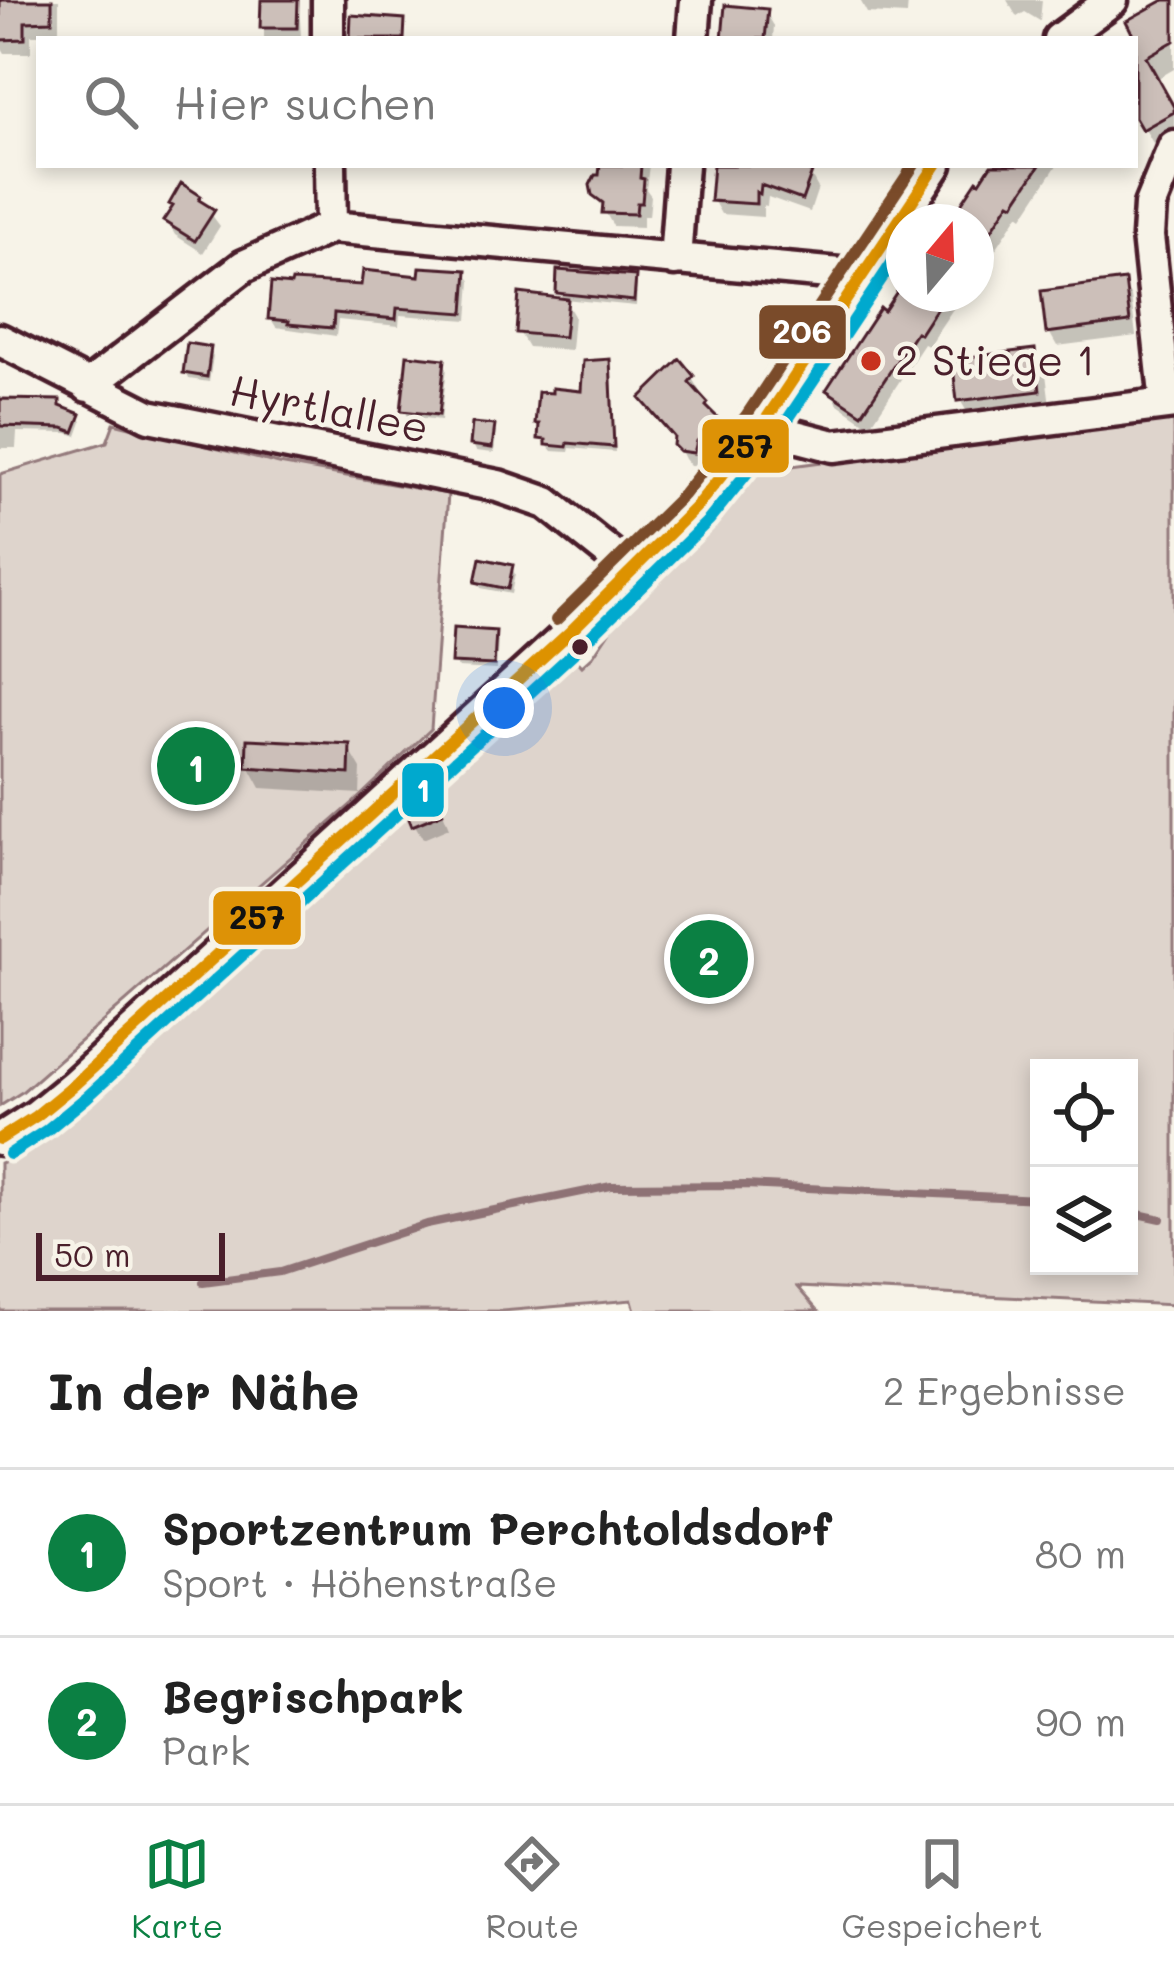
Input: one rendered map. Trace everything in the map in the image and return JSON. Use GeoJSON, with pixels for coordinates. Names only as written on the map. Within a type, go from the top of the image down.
{"type":"FeatureCollection","features":[{"type":"Feature","properties":{"kind":"street"},"geometry":{"type":"LineString","coordinates":[[328,0],[328,36]]}},
{"type":"Feature","properties":{"kind":"street"},"geometry":{"type":"LineString","coordinates":[[693,36],[696,0]]}},
{"type":"Feature","properties":{"kind":"street"},"geometry":{"type":"LineString","coordinates":[[1062,36],[1112,0]]}},
{"type":"Feature","properties":{"kind":"street"},"geometry":{"type":"LineString","coordinates":[[760,427],[834,446],[1170,404],[1148,236],[1150,205],[1174,146]]}},
{"type":"Feature","properties":{"kind":"street"},"geometry":{"type":"LineString","coordinates":[[331,168],[332,227]]}},
{"type":"Feature","properties":{"kind":"street"},"geometry":{"type":"LineString","coordinates":[[674,260],[682,168]]}},
{"type":"Feature","properties":{"kind":"street"},"geometry":{"type":"LineString","coordinates":[[0,1139],[75,1084],[569,633],[696,507],[760,427],[934,168]]}},
{"type":"Feature","properties":{"kind":"street"},"geometry":{"type":"LineString","coordinates":[[88,386],[244,266],[332,227],[861,276]]}},
{"type":"Feature","properties":{"kind":"street","name":"Hyrtlallee"},"geometry":{"type":"LineString","coordinates":[[0,340],[149,416],[498,486],[547,502],[632,571]]}},
{"type":"Feature","properties":{"kind":"shaded area"},"geometry":{"type":"Polygon","coordinates":[[[1174,415],[1174,1305],[797,1287],[818,1311],[635,1311],[632,1300],[502,1311],[0,1311],[0,1163],[18,1156],[98,1090],[366,850],[384,822],[525,688],[574,657],[582,666],[593,656],[641,584],[709,517],[740,473],[1174,415]]]}},
{"type":"Feature","properties":{"kind":"shaded area"},"geometry":{"type":"Polygon","coordinates":[[[114,423],[279,464],[448,494],[431,729],[353,803],[22,1092],[0,1106],[0,474],[107,442],[114,423]]]}},
{"type":"Feature","properties":{"kind":"building"},"geometry":{"type":"Polygon","coordinates":[[[0,0],[52,0],[52,21],[25,22],[25,39],[0,40],[0,0]]]}},
{"type":"Feature","properties":{"kind":"building"},"geometry":{"type":"Polygon","coordinates":[[[261,0],[298,0],[297,28],[260,28],[261,0]]]}},
{"type":"Feature","properties":{"kind":"building"},"geometry":{"type":"Polygon","coordinates":[[[1164,0],[1174,0],[1174,41],[1146,57],[1174,112],[1142,130],[1138,123],[1138,36],[1126,21],[1164,0]]]}},
{"type":"Feature","properties":{"kind":"building"},"geometry":{"type":"Polygon","coordinates":[[[725,5],[768,9],[765,36],[722,36],[725,5]]]}},
{"type":"Feature","properties":{"kind":"building"},"geometry":{"type":"Polygon","coordinates":[[[351,15],[405,19],[404,36],[350,36],[351,15]]]}},
{"type":"Feature","properties":{"kind":"building"},"geometry":{"type":"Polygon","coordinates":[[[600,168],[641,168],[642,203],[637,203],[636,214],[602,213],[603,203],[592,195],[590,185],[600,168]]]}},
{"type":"Feature","properties":{"kind":"building"},"geometry":{"type":"Polygon","coordinates":[[[713,168],[812,172],[802,200],[761,185],[756,204],[710,201],[713,168]]]}},
{"type":"Feature","properties":{"kind":"building"},"geometry":{"type":"Polygon","coordinates":[[[989,168],[1038,168],[994,226],[994,204],[961,204],[989,168]]]}},
{"type":"Feature","properties":{"kind":"building"},"geometry":{"type":"Polygon","coordinates":[[[181,183],[215,210],[195,241],[163,221],[181,183]]]}},
{"type":"Feature","properties":{"kind":"building"},"geometry":{"type":"Polygon","coordinates":[[[420,267],[467,270],[464,313],[397,308],[396,319],[334,313],[333,328],[268,319],[271,283],[361,285],[363,270],[419,276],[420,267]]]}},
{"type":"Feature","properties":{"kind":"building"},"geometry":{"type":"Polygon","coordinates":[[[557,270],[636,276],[634,301],[556,293],[557,270]]]}},
{"type":"Feature","properties":{"kind":"building"},"geometry":{"type":"Polygon","coordinates":[[[1125,280],[1130,322],[1046,333],[1041,291],[1125,280]]]}},
{"type":"Feature","properties":{"kind":"building"},"geometry":{"type":"Polygon","coordinates":[[[519,293],[568,299],[564,337],[516,333],[519,293]]]}},
{"type":"Feature","properties":{"kind":"building","name":"2 Stiege 1"},"geometry":{"type":"Polygon","coordinates":[[[880,308],[934,312],[862,414],[826,390],[880,308]]]}},
{"type":"Feature","properties":{"kind":"building"},"geometry":{"type":"Polygon","coordinates":[[[187,343],[211,347],[207,377],[183,373],[187,343]]]}},
{"type":"Feature","properties":{"kind":"building"},"geometry":{"type":"Polygon","coordinates":[[[1035,349],[1040,391],[957,401],[952,359],[1035,349]]]}},
{"type":"Feature","properties":{"kind":"building"},"geometry":{"type":"Polygon","coordinates":[[[407,355],[445,359],[439,415],[401,411],[407,355]]]}},
{"type":"Feature","properties":{"kind":"building"},"geometry":{"type":"Polygon","coordinates":[[[610,359],[614,447],[546,445],[546,440],[538,439],[538,392],[552,393],[552,388],[581,391],[583,361],[610,359]]]}},
{"type":"Feature","properties":{"kind":"building"},"geometry":{"type":"Polygon","coordinates":[[[680,359],[694,376],[689,382],[719,419],[697,441],[694,453],[673,445],[674,437],[640,398],[680,359]]]}},
{"type":"Feature","properties":{"kind":"building"},"geometry":{"type":"Polygon","coordinates":[[[0,399],[60,400],[60,406],[81,414],[74,432],[0,426],[0,399]]]}},
{"type":"Feature","properties":{"kind":"building"},"geometry":{"type":"Polygon","coordinates":[[[472,423],[495,425],[492,448],[470,445],[472,423]]]}},
{"type":"Feature","properties":{"kind":"building"},"geometry":{"type":"Polygon","coordinates":[[[480,558],[513,565],[508,589],[475,582],[480,558]]]}},
{"type":"Feature","properties":{"kind":"building"},"geometry":{"type":"Polygon","coordinates":[[[453,628],[496,631],[494,665],[451,663],[453,628]]]}},
{"type":"Feature","properties":{"kind":"building"},"geometry":{"type":"Polygon","coordinates":[[[247,739],[350,744],[349,774],[246,767],[247,739]]]}},
{"type":"Feature","properties":{"kind":"building"},"geometry":{"type":"Polygon","coordinates":[[[435,793],[443,813],[412,826],[405,809],[435,793]]]}},
{"type":"Feature","properties":{"kind":"waterway"},"geometry":{"type":"LineString","coordinates":[[203,1282],[280,1272],[427,1224],[611,1186],[745,1185],[1030,1199]]}},
{"type":"Feature","properties":{"kind":"waterway"},"geometry":{"type":"LineString","coordinates":[[1138,1214],[1161,1219]]}},
{"type":"Feature","properties":{"kind":"transit line","name":"206"},"geometry":{"type":"LineString","coordinates":[[556,620],[683,495],[746,416],[912,168]]}},
{"type":"Feature","properties":{"kind":"transit line","name":"257"},"geometry":{"type":"LineString","coordinates":[[0,1139],[75,1084],[569,633],[696,507],[761,427],[934,168]]}},
{"type":"Feature","properties":{"kind":"transit line","name":"1"},"geometry":{"type":"LineString","coordinates":[[10,1154],[87,1097],[581,646],[709,520],[776,437],[886,272]]}},
{"type":"Feature","properties":{"kind":"place","name":"2 Stiege 1"},"geometry":{"type":"Point","coordinates":[871,361]}},
{"type":"Feature","properties":{"kind":"place","name":"Sportzentrum Perchtoldsdorf"},"geometry":{"type":"Point","coordinates":[196,766]}},
{"type":"Feature","properties":{"kind":"place","name":"Begrischpark"},"geometry":{"type":"Point","coordinates":[709,959]}}]}
